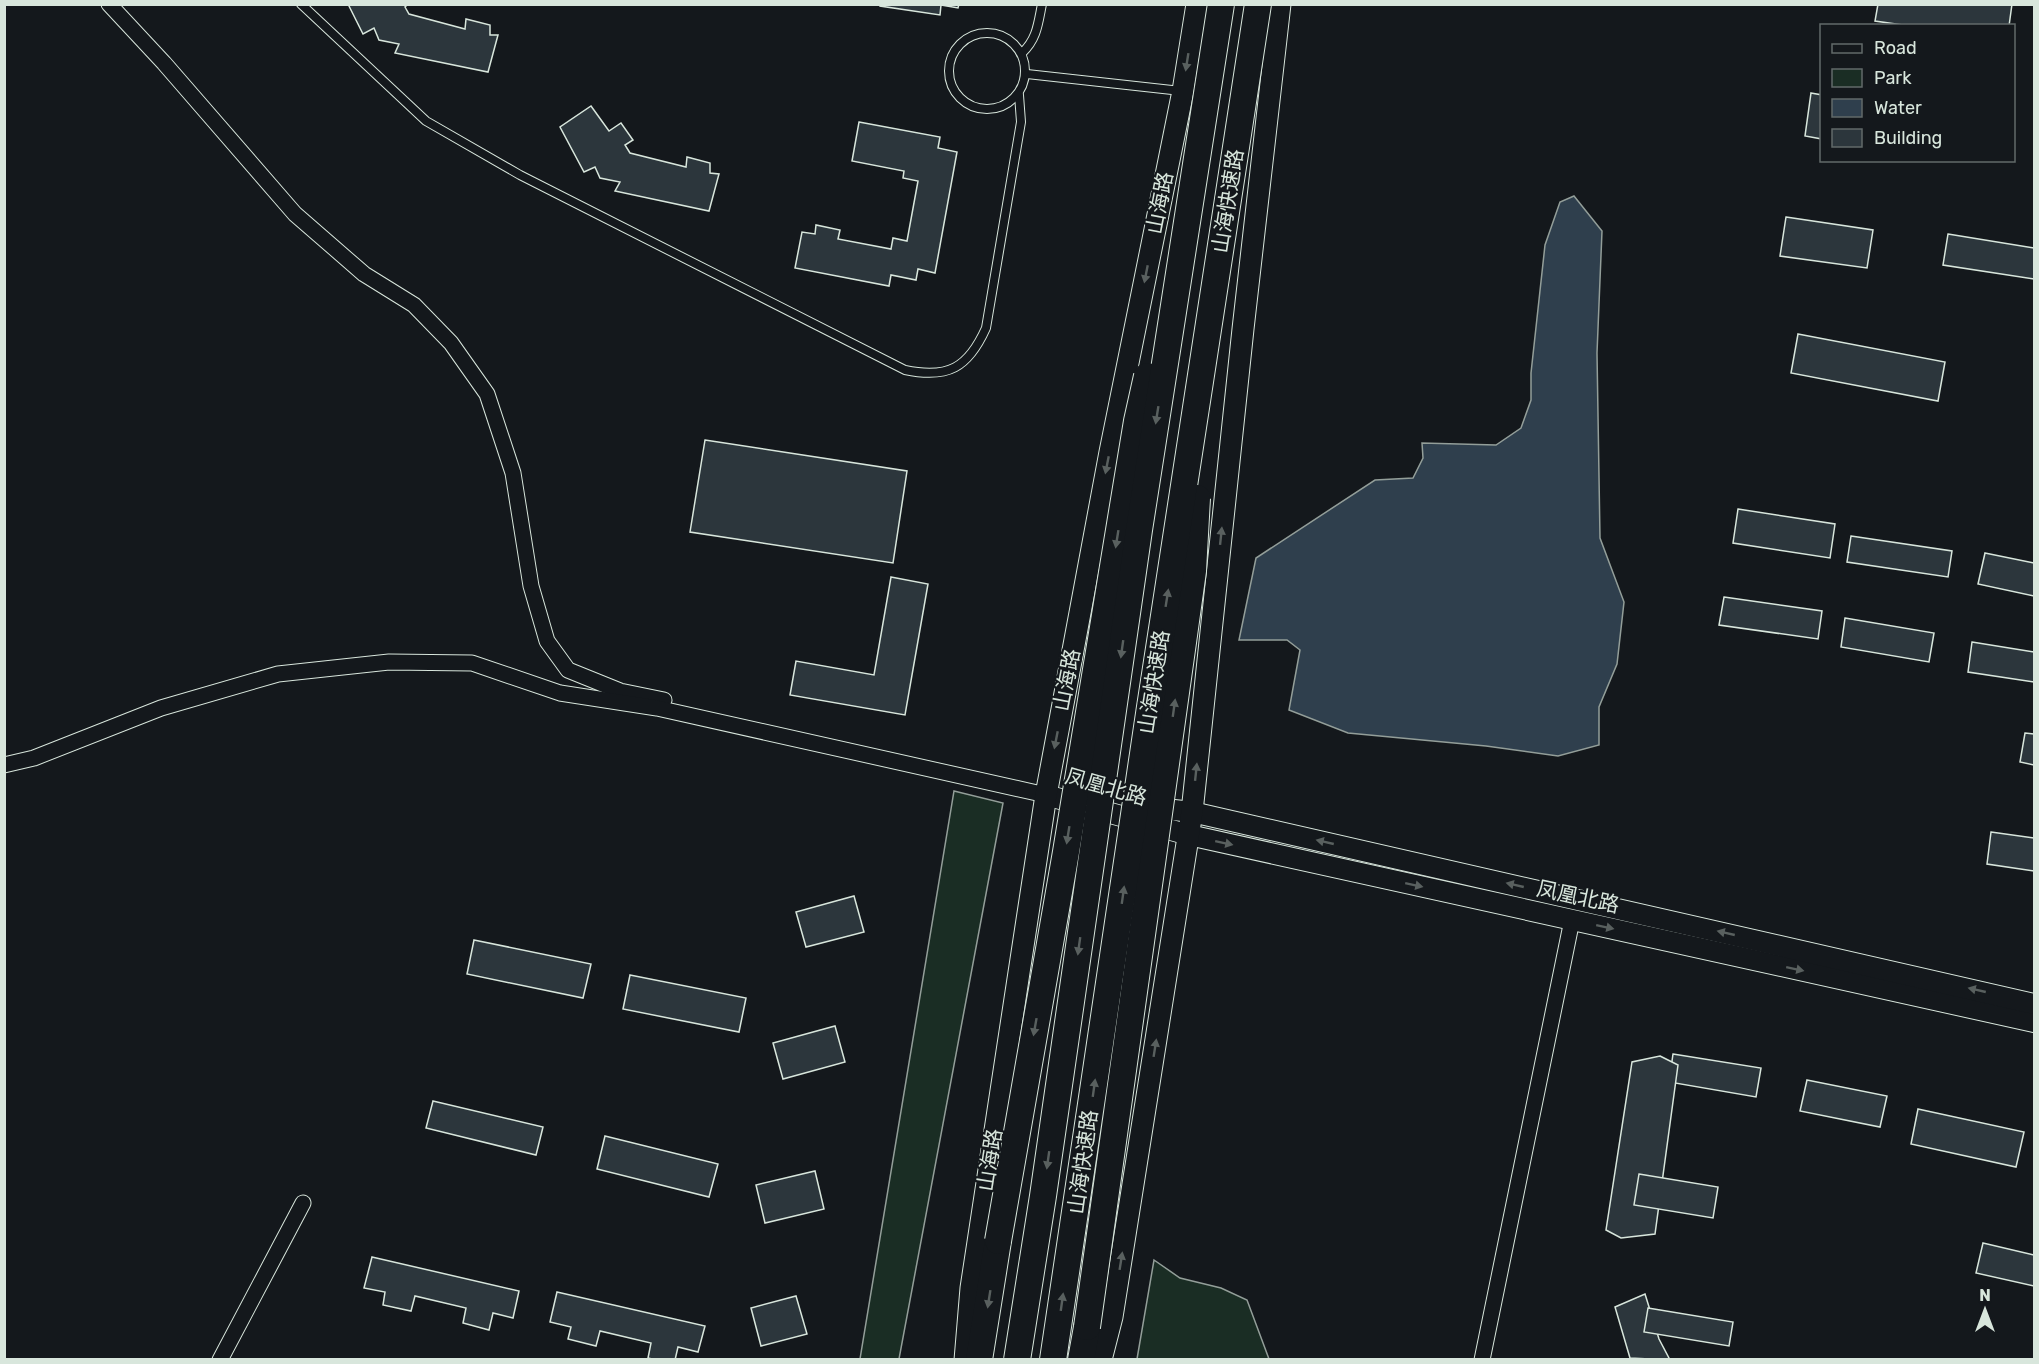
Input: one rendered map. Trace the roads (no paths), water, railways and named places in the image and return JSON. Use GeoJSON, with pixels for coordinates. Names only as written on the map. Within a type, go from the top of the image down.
{"type":"FeatureCollection","features":[{"type":"Feature","properties":{"kind":"highway","name":"山海快速路"},"geometry":{"type":"LineString","coordinates":[[1017,1359],[1043,1196],[1139,530],[1221,4]]}},
{"type":"Feature","properties":{"kind":"highway","name":"山海快速路"},"geometry":{"type":"LineString","coordinates":[[1053,1359],[1258,4]]}},
{"type":"Feature","properties":{"kind":"highway"},"geometry":{"type":"LineString","coordinates":[[979,1359],[1137,421],[1211,70]]}},
{"type":"Feature","properties":{"kind":"highway"},"geometry":{"type":"LineString","coordinates":[[1081,1359],[1193,571],[1206,346]]}},
{"type":"Feature","properties":{"kind":"main road","name":"山海路"},"geometry":{"type":"LineString","coordinates":[[965,1359],[971,1288],[1046,795],[1112,441],[1183,91],[1197,4]]}},
{"type":"Feature","properties":{"kind":"main road"},"geometry":{"type":"LineString","coordinates":[[1101,1359],[1112,1317],[1189,835],[1280,4]]}},
{"type":"Feature","properties":{"kind":"street"},"geometry":{"type":"LineString","coordinates":[[109,4],[164,63],[295,214],[364,274],[414,305],[451,343],[481,385],[487,394],[513,473],[531,585],[547,641],[568,670],[620,691],[697,707],[773,734]]}},
{"type":"Feature","properties":{"kind":"street"},"geometry":{"type":"LineString","coordinates":[[4,765],[34,758],[161,708],[278,674],[389,663],[472,663],[560,693],[657,708],[1046,795]]}},
{"type":"Feature","properties":{"kind":"street","name":"凤凰北路"},"geometry":{"type":"LineString","coordinates":[[1046,795],[1192,812],[2034,1004]]}},
{"type":"Feature","properties":{"kind":"street","name":"凤凰北路"},"geometry":{"type":"LineString","coordinates":[[1046,795],[1189,835],[2034,1022]]}},
{"type":"Feature","properties":{"kind":"street"},"geometry":{"type":"LineString","coordinates":[[1482,1359],[1572,920]]}},
{"type":"Feature","properties":{"kind":"street"},"geometry":{"type":"LineString","coordinates":[[220,1359],[303,1203]]}},
{"type":"Feature","properties":{"kind":"lane"},"geometry":{"type":"LineString","coordinates":[[302,4],[426,121],[520,175],[830,333],[905,370],[926,375],[946,372],[959,366],[980,343],[986,328],[1021,122],[1019,95],[1027,74],[1022,53],[1006,37],[985,32],[964,40],[950,57],[949,80],[959,99],[979,110],[1001,108],[1019,95]]}},
{"type":"Feature","properties":{"kind":"lane"},"geometry":{"type":"LineString","coordinates":[[1022,53],[1036,36],[1042,4]]}},
{"type":"Feature","properties":{"kind":"lane"},"geometry":{"type":"LineString","coordinates":[[1027,74],[1183,91]]}},
{"type":"Feature","properties":{"kind":"water"},"geometry":{"type":"Polygon","coordinates":[[[1574,196],[1602,231],[1597,353],[1600,538],[1624,602],[1617,664],[1599,707],[1599,745],[1558,756],[1486,746],[1348,733],[1289,710],[1300,650],[1287,640],[1239,640],[1256,558],[1375,480],[1413,478],[1423,458],[1422,443],[1496,445],[1521,428],[1531,400],[1531,373],[1545,245],[1560,202],[1574,196]]]}}]}
